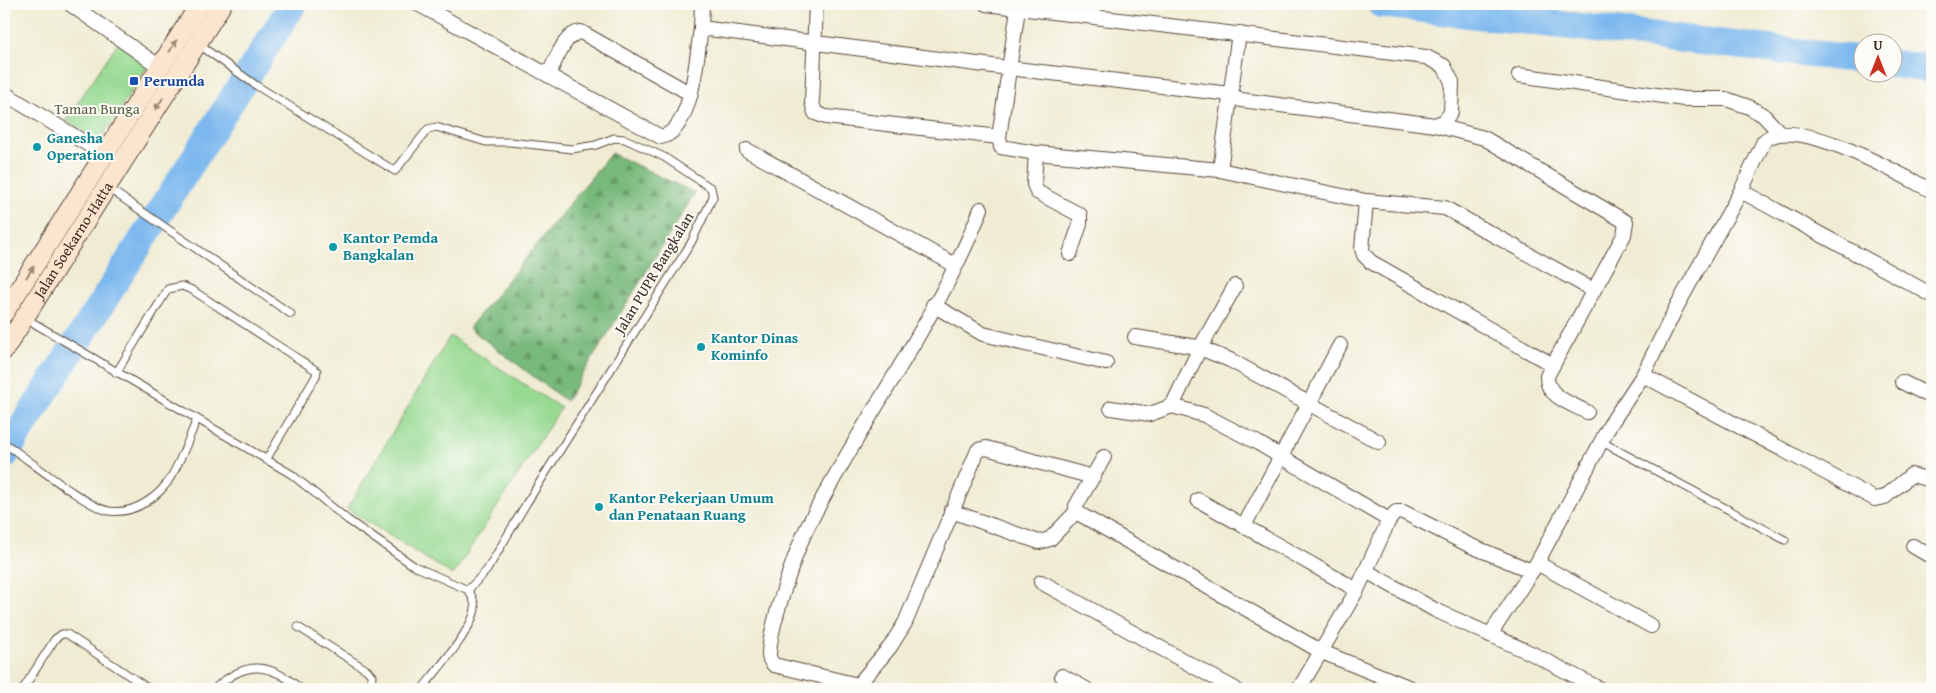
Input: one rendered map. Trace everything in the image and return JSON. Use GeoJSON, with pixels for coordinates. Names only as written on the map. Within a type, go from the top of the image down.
{"type":"FeatureCollection","features":[{"type":"Feature","properties":{"kind":"main road","name":"Jalan Soekarno-Hatta"},"geometry":{"type":"LineString","coordinates":[[4,313],[200,4]]}},
{"type":"Feature","properties":{"kind":"main road","name":"Jalan Soekarno-Hatta"},"geometry":{"type":"LineString","coordinates":[[4,350],[222,4]]}},
{"type":"Feature","properties":{"kind":"street"},"geometry":{"type":"LineString","coordinates":[[70,4],[160,67]]}},
{"type":"Feature","properties":{"kind":"street"},"geometry":{"type":"LineString","coordinates":[[418,4],[661,137],[668,135],[679,122],[691,94],[702,4]]}},
{"type":"Feature","properties":{"kind":"street"},"geometry":{"type":"LineString","coordinates":[[816,4],[812,102],[815,113],[826,117],[998,137]]}},
{"type":"Feature","properties":{"kind":"street"},"geometry":{"type":"LineString","coordinates":[[986,4],[1418,56],[1437,62],[1444,66],[1449,73],[1453,98],[1451,112],[1445,121],[1435,125]]}},
{"type":"Feature","properties":{"kind":"street"},"geometry":{"type":"LineString","coordinates":[[1018,9],[998,137],[1001,146],[1036,153],[1220,170],[1366,201],[1445,208],[1593,290]]}},
{"type":"Feature","properties":{"kind":"street"},"geometry":{"type":"LineString","coordinates":[[700,28],[1008,68],[1230,94],[1241,100],[1435,125],[1491,142],[1624,219],[1626,222],[1624,235],[1547,376],[1549,390],[1587,412]]}},
{"type":"Feature","properties":{"kind":"street"},"geometry":{"type":"LineString","coordinates":[[548,75],[568,37],[582,32],[691,94]]}},
{"type":"Feature","properties":{"kind":"street"},"geometry":{"type":"LineString","coordinates":[[1220,170],[1239,34]]}},
{"type":"Feature","properties":{"kind":"street"},"geometry":{"type":"LineString","coordinates":[[1519,75],[1684,99],[1726,99],[1749,107],[1763,115],[1780,133]]}},
{"type":"Feature","properties":{"kind":"street"},"geometry":{"type":"LineString","coordinates":[[4,93],[105,155]]}},
{"type":"Feature","properties":{"kind":"street"},"geometry":{"type":"LineString","coordinates":[[1490,635],[1534,567],[1602,442],[1642,375],[1677,306],[1741,191],[1764,141],[1770,135],[1780,133],[1812,136],[1932,191]]}},
{"type":"Feature","properties":{"kind":"street"},"geometry":{"type":"LineString","coordinates":[[747,150],[955,265]]}},
{"type":"Feature","properties":{"kind":"street"},"geometry":{"type":"LineString","coordinates":[[1036,153],[1034,184],[1037,192],[1080,216],[1080,224],[1070,254]]}},
{"type":"Feature","properties":{"kind":"street"},"geometry":{"type":"LineString","coordinates":[[1741,191],[1932,295]]}},
{"type":"Feature","properties":{"kind":"street"},"geometry":{"type":"LineString","coordinates":[[1366,201],[1362,249],[1364,255],[1371,262],[1553,365]]}},
{"type":"Feature","properties":{"kind":"street"},"geometry":{"type":"LineString","coordinates":[[981,209],[934,305],[807,530],[776,619],[769,658],[777,667],[857,687],[890,646],[905,623],[976,453],[983,448],[1093,477]]}},
{"type":"Feature","properties":{"kind":"street"},"geometry":{"type":"LineString","coordinates":[[1172,406],[1200,348],[1235,286]]}},
{"type":"Feature","properties":{"kind":"street"},"geometry":{"type":"LineString","coordinates":[[934,305],[989,336],[1106,363]]}},
{"type":"Feature","properties":{"kind":"street"},"geometry":{"type":"LineString","coordinates":[[1135,337],[1200,348],[1230,360],[1379,442]]}},
{"type":"Feature","properties":{"kind":"street"},"geometry":{"type":"LineString","coordinates":[[1244,526],[1340,345]]}},
{"type":"Feature","properties":{"kind":"street"},"geometry":{"type":"LineString","coordinates":[[1642,375],[1875,499],[1885,497],[1911,475],[1932,480]]}},
{"type":"Feature","properties":{"kind":"street"},"geometry":{"type":"LineString","coordinates":[[1902,382],[1932,397]]}},
{"type":"Feature","properties":{"kind":"street"},"geometry":{"type":"LineString","coordinates":[[1110,408],[1150,414],[1172,406],[1204,415],[1282,457],[1389,520]]}},
{"type":"Feature","properties":{"kind":"street"},"geometry":{"type":"LineString","coordinates":[[951,511],[1039,542],[1050,539],[1076,512],[1076,506],[1104,457]]}},
{"type":"Feature","properties":{"kind":"street"},"geometry":{"type":"LineString","coordinates":[[1198,500],[1357,590]]}},
{"type":"Feature","properties":{"kind":"street"},"geometry":{"type":"LineString","coordinates":[[1076,512],[1322,652],[1413,689]]}},
{"type":"Feature","properties":{"kind":"street"},"geometry":{"type":"LineString","coordinates":[[1299,689],[1357,590],[1389,520],[1396,512],[1404,512],[1469,544],[1534,567],[1651,626]]}},
{"type":"Feature","properties":{"kind":"street"},"geometry":{"type":"LineString","coordinates":[[1913,546],[1932,557]]}},
{"type":"Feature","properties":{"kind":"street"},"geometry":{"type":"LineString","coordinates":[[1366,571],[1435,610],[1600,689]]}},
{"type":"Feature","properties":{"kind":"street"},"geometry":{"type":"LineString","coordinates":[[1041,582],[1234,689]]}},
{"type":"Feature","properties":{"kind":"street"},"geometry":{"type":"LineString","coordinates":[[1062,676],[1086,689]]}},
{"type":"Feature","properties":{"kind":"lane","name":"Jalan PUPR Bangkalan"},"geometry":{"type":"LineString","coordinates":[[198,44],[257,86],[395,170],[428,129],[436,127],[486,142],[510,142],[572,149],[619,138],[664,157],[711,188],[713,197],[691,243],[526,504],[487,570],[468,590]]}},
{"type":"Feature","properties":{"kind":"lane"},"geometry":{"type":"LineString","coordinates":[[106,187],[291,314]]}},
{"type":"Feature","properties":{"kind":"lane"},"geometry":{"type":"LineString","coordinates":[[116,373],[168,289],[182,286],[192,290],[317,371],[316,376],[266,460]]}},
{"type":"Feature","properties":{"kind":"lane"},"geometry":{"type":"LineString","coordinates":[[24,317],[116,373],[291,474],[348,520],[414,566],[468,590],[475,604],[472,617],[456,644],[422,689]]}},
{"type":"Feature","properties":{"kind":"lane"},"geometry":{"type":"LineString","coordinates":[[4,443],[97,507],[119,511],[150,500],[166,484],[172,475],[197,419]]}},
{"type":"Feature","properties":{"kind":"lane"},"geometry":{"type":"LineString","coordinates":[[1602,442],[1785,540]]}},
{"type":"Feature","properties":{"kind":"lane"},"geometry":{"type":"LineString","coordinates":[[298,627],[367,670],[372,676],[370,689]]}},
{"type":"Feature","properties":{"kind":"lane"},"geometry":{"type":"LineString","coordinates":[[23,689],[55,639],[62,634],[67,634],[149,689]]}},
{"type":"Feature","properties":{"kind":"lane"},"geometry":{"type":"LineString","coordinates":[[214,689],[232,675],[245,669],[258,667],[271,669],[301,689]]}},
{"type":"Feature","properties":{"kind":"green space","name":"Taman Bunga"},"geometry":{"type":"Polygon","coordinates":[[[119,41],[150,62],[99,142],[66,120],[119,41]]]}},
{"type":"Feature","properties":{"kind":"green space"},"geometry":{"type":"Polygon","coordinates":[[[611,153],[695,193],[566,401],[469,328],[611,153]]]}},
{"type":"Feature","properties":{"kind":"green space"},"geometry":{"type":"Polygon","coordinates":[[[450,336],[561,408],[453,575],[347,509],[450,336]]]}},
{"type":"Feature","properties":{"kind":"waterway"},"geometry":{"type":"LineString","coordinates":[[4,456],[293,4]]}},
{"type":"Feature","properties":{"kind":"waterway"},"geometry":{"type":"LineString","coordinates":[[1381,4],[1854,59]]}},
{"type":"Feature","properties":{"kind":"waterway"},"geometry":{"type":"LineString","coordinates":[[1904,65],[1932,69]]}},
{"type":"Feature","properties":{"kind":"place","name":"Perumda"},"geometry":{"type":"Point","coordinates":[134,81]}},
{"type":"Feature","properties":{"kind":"place","name":"Ganesha Operation"},"geometry":{"type":"Point","coordinates":[37,147]}},
{"type":"Feature","properties":{"kind":"place","name":"Kantor Pemda Bangkalan"},"geometry":{"type":"Point","coordinates":[333,247]}},
{"type":"Feature","properties":{"kind":"place","name":"Kantor Dinas Kominfo"},"geometry":{"type":"Point","coordinates":[701,347]}},
{"type":"Feature","properties":{"kind":"place","name":"Kantor Pekerjaan Umum dan Penataan Ruang"},"geometry":{"type":"Point","coordinates":[599,507]}}]}
